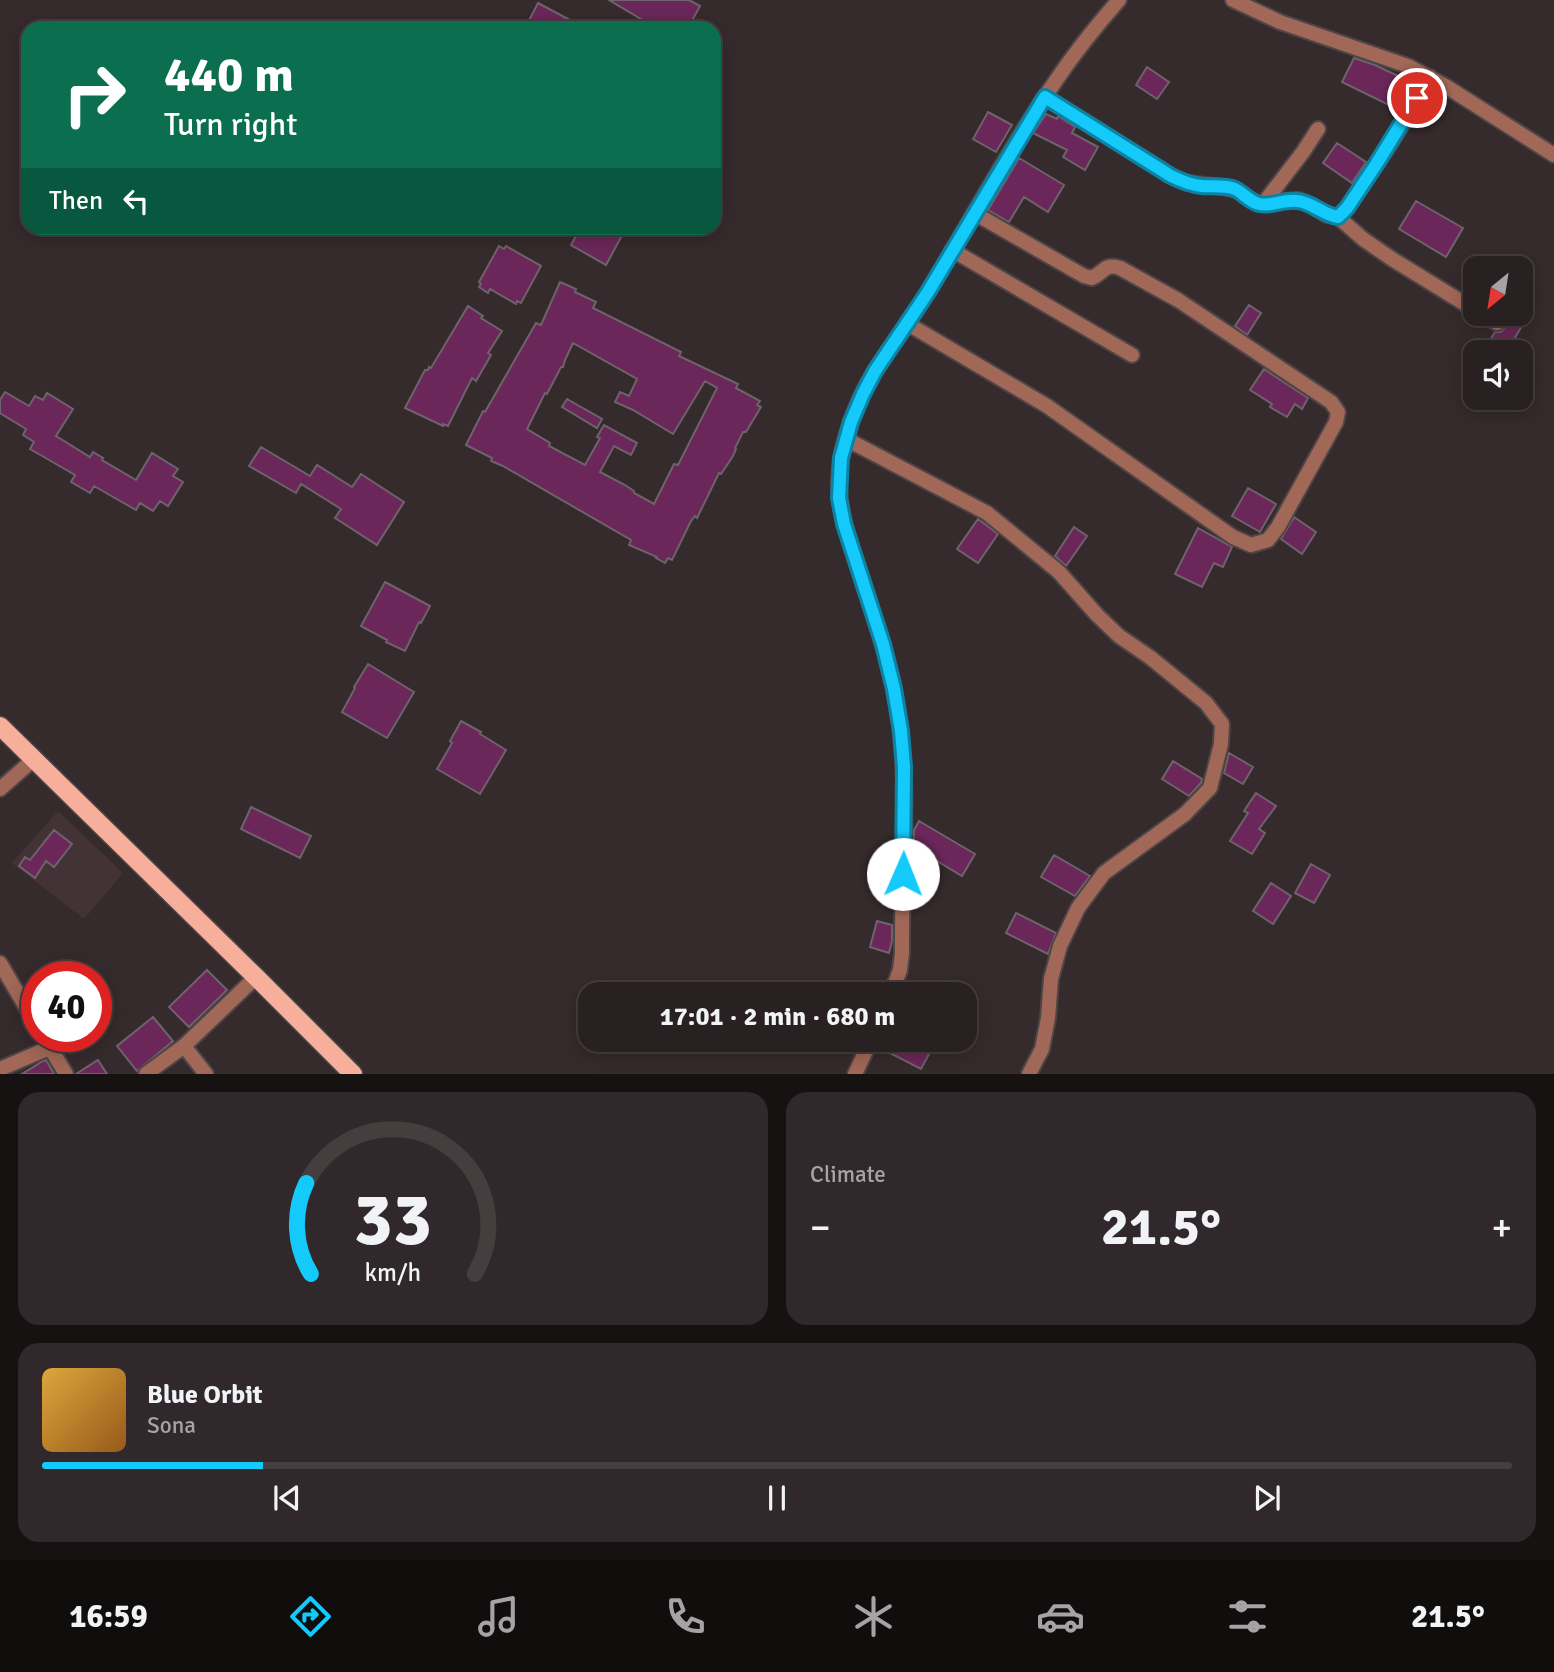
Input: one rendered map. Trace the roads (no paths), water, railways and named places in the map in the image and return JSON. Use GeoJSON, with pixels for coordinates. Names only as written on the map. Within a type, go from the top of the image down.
{"type":"FeatureCollection","features":[{"type":"Feature","properties":{"kind":"main road"},"geometry":{"type":"LineString","coordinates":[[0,726],[352,1073]]}},
{"type":"Feature","properties":{"kind":"street"},"geometry":{"type":"LineString","coordinates":[[896,982],[902,953],[904,767],[901,731],[883,644],[844,524],[839,498],[841,458],[863,394],[875,371],[908,324],[1045,97],[1078,49],[1119,0]]}},
{"type":"Feature","properties":{"kind":"street"},"geometry":{"type":"LineString","coordinates":[[1238,2],[1280,22],[1408,66],[1554,155]]}},
{"type":"Feature","properties":{"kind":"street"},"geometry":{"type":"LineString","coordinates":[[1338,217],[1392,142],[1430,77]]}},
{"type":"Feature","properties":{"kind":"street"},"geometry":{"type":"LineString","coordinates":[[1045,97],[1171,176],[1187,183],[1236,190],[1258,204],[1299,201],[1327,215],[1338,217],[1392,259],[1463,303]]}},
{"type":"Feature","properties":{"kind":"street"},"geometry":{"type":"LineString","coordinates":[[1263,204],[1318,129]]}},
{"type":"Feature","properties":{"kind":"street"},"geometry":{"type":"LineString","coordinates":[[908,324],[1047,406],[1233,537],[1251,545],[1268,540],[1278,527],[1336,422],[1338,412],[1331,402],[1178,300],[1120,268],[1105,268],[1098,276],[1088,278],[974,214]]}},
{"type":"Feature","properties":{"kind":"street"},"geometry":{"type":"LineString","coordinates":[[952,250],[1132,355]]}},
{"type":"Feature","properties":{"kind":"street"},"geometry":{"type":"LineString","coordinates":[[846,439],[987,513],[1059,572],[1119,636],[1206,703],[1222,724],[1221,744],[1210,788],[1185,814],[1104,873],[1078,908],[1060,946],[1051,979],[1042,1049],[1029,1073]]}},
{"type":"Feature","properties":{"kind":"street"},"geometry":{"type":"LineString","coordinates":[[0,789],[34,760]]}},
{"type":"Feature","properties":{"kind":"street"},"geometry":{"type":"LineString","coordinates":[[0,963],[6,985],[21,1005]]}},
{"type":"Feature","properties":{"kind":"street"},"geometry":{"type":"LineString","coordinates":[[146,1073],[184,1046],[256,977]]}},
{"type":"Feature","properties":{"kind":"street"},"geometry":{"type":"LineString","coordinates":[[184,1046],[206,1073]]}},
{"type":"Feature","properties":{"kind":"street"},"geometry":{"type":"LineString","coordinates":[[0,1069],[29,1052]]}},
{"type":"Feature","properties":{"kind":"street"},"geometry":{"type":"LineString","coordinates":[[52,1052],[66,1073]]}},
{"type":"Feature","properties":{"kind":"street"},"geometry":{"type":"LineString","coordinates":[[855,1073],[865,1052]]}}]}
